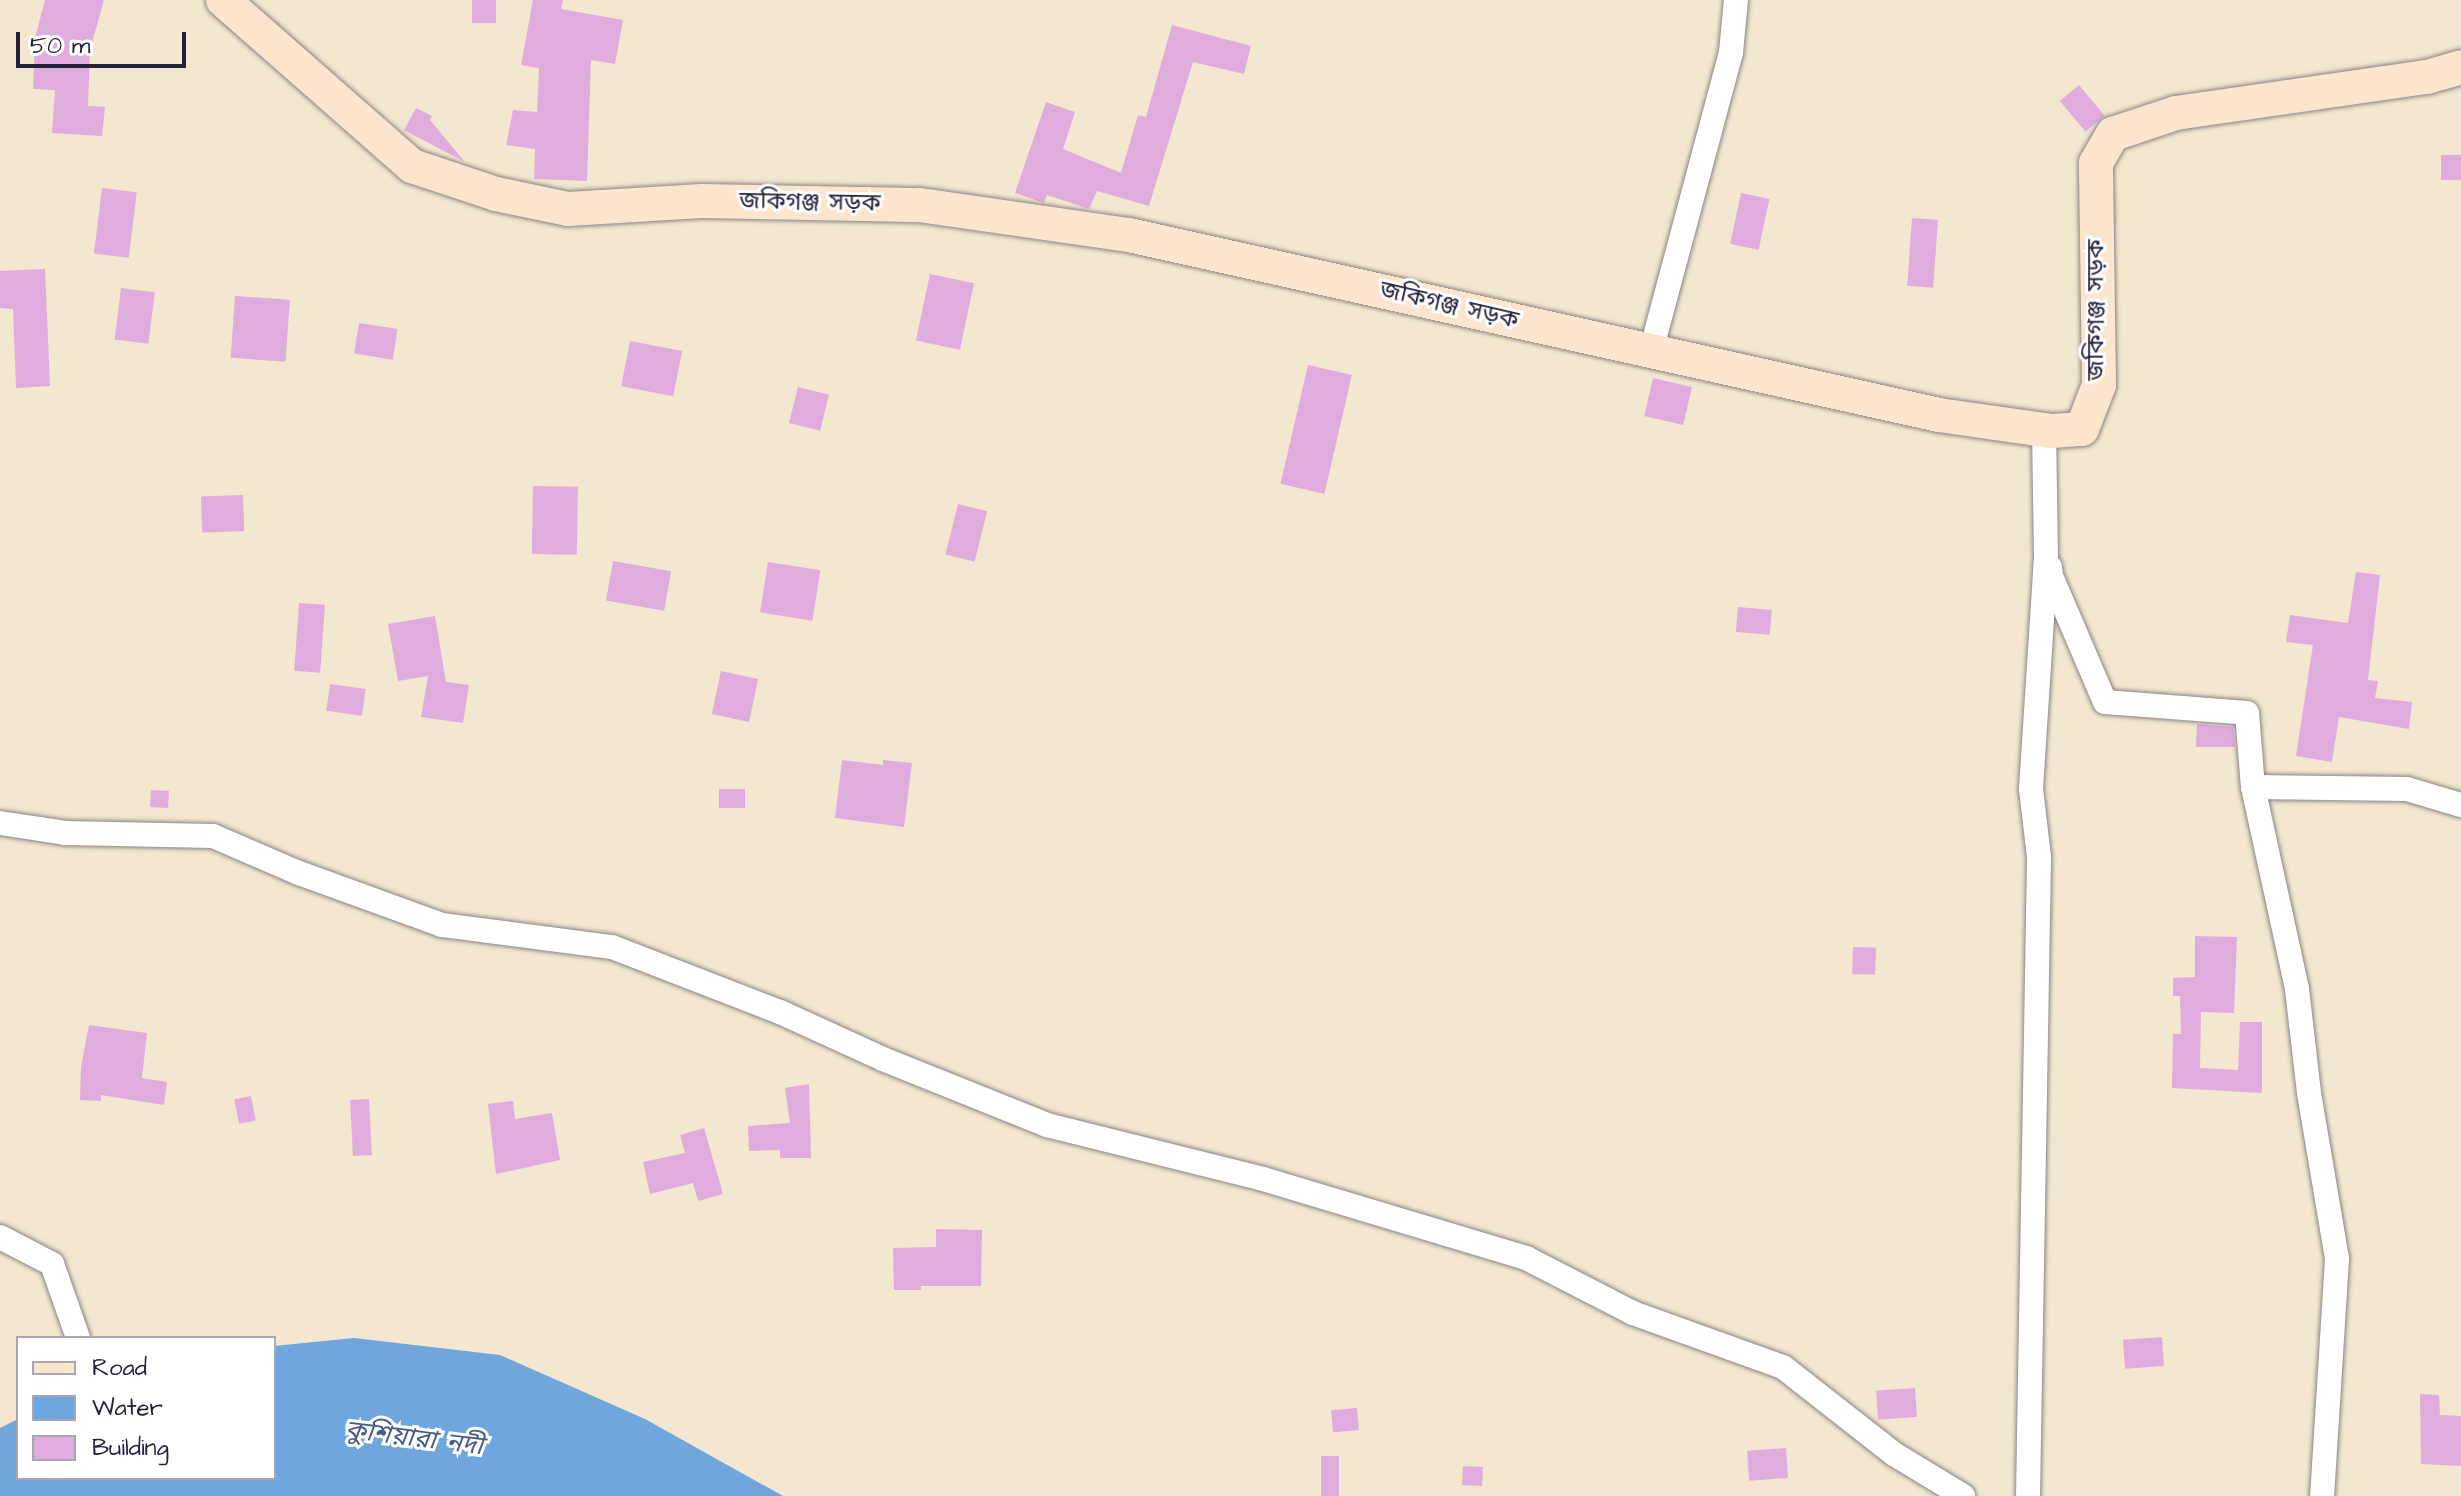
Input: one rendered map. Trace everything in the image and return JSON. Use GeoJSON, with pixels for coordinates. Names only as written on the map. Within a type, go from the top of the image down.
{"type":"FeatureCollection","features":[{"type":"Feature","properties":{"kind":"main road","name":"জকিগঞ্জ সড়ক"},"geometry":{"type":"LineString","coordinates":[[223,0],[412,166],[496,194],[568,209],[702,201],[920,205],[1129,235],[1939,415],[2048,431],[2082,429],[2099,385],[2096,163],[2113,134],[2176,113],[2427,77],[2461,67]]}},
{"type":"Feature","properties":{"kind":"street"},"geometry":{"type":"LineString","coordinates":[[1651,351],[1731,52],[1736,0]]}},
{"type":"Feature","properties":{"kind":"street"},"geometry":{"type":"LineString","coordinates":[[2048,431],[2051,576],[2105,702],[2247,713],[2253,787],[2297,989],[2309,1093],[2337,1259],[2322,1496]]}},
{"type":"Feature","properties":{"kind":"street"},"geometry":{"type":"LineString","coordinates":[[2028,1496],[2039,857],[2031,789],[2046,556],[2048,431]]}},
{"type":"Feature","properties":{"kind":"street"},"geometry":{"type":"LineString","coordinates":[[2253,787],[2407,789],[2461,805]]}},
{"type":"Feature","properties":{"kind":"street"},"geometry":{"type":"LineString","coordinates":[[0,823],[65,833],[213,836],[299,873],[442,925],[612,947],[780,1012],[883,1059],[1047,1125],[1263,1179],[1526,1258],[1633,1313],[1783,1367],[1894,1454],[1963,1496]]}},
{"type":"Feature","properties":{"kind":"street"},"geometry":{"type":"LineString","coordinates":[[0,1237],[52,1264],[77,1336]]}},
{"type":"Feature","properties":{"kind":"water","name":"কুশিয়ারা নদী"},"geometry":{"type":"Polygon","coordinates":[[[354,1338],[500,1355],[645,1419],[783,1496],[0,1496],[0,1428],[16,1420],[16,1480],[276,1480],[276,1346],[354,1338]]]}},
{"type":"Feature","properties":{"kind":"building"},"geometry":{"type":"Polygon","coordinates":[[[45,0],[104,0],[90,50],[88,106],[105,107],[102,136],[52,133],[55,90],[33,89],[35,38],[45,0]]]}},
{"type":"Feature","properties":{"kind":"building"},"geometry":{"type":"Polygon","coordinates":[[[472,0],[496,0],[496,23],[472,23],[472,0]]]}},
{"type":"Feature","properties":{"kind":"building"},"geometry":{"type":"Polygon","coordinates":[[[533,0],[563,0],[561,9],[623,20],[615,64],[591,60],[587,181],[534,179],[535,149],[506,145],[513,110],[537,112],[539,68],[521,65],[533,0]]]}},
{"type":"Feature","properties":{"kind":"building"},"geometry":{"type":"Polygon","coordinates":[[[1172,25],[1251,46],[1244,74],[1193,62],[1149,206],[1097,191],[1089,209],[1047,195],[1044,203],[1015,193],[1046,102],[1075,112],[1063,149],[1121,173],[1138,115],[1146,117],[1172,25]]]}},
{"type":"Feature","properties":{"kind":"building"},"geometry":{"type":"Polygon","coordinates":[[[2079,85],[2105,116],[2086,132],[2060,101],[2079,85]]]}},
{"type":"Feature","properties":{"kind":"building"},"geometry":{"type":"Polygon","coordinates":[[[416,108],[432,116],[430,120],[465,162],[404,130],[416,108]]]}},
{"type":"Feature","properties":{"kind":"building"},"geometry":{"type":"Polygon","coordinates":[[[2441,155],[2461,155],[2461,180],[2441,180],[2441,155]]]}},
{"type":"Feature","properties":{"kind":"building"},"geometry":{"type":"Polygon","coordinates":[[[102,188],[137,192],[129,258],[94,254],[102,188]]]}},
{"type":"Feature","properties":{"kind":"building"},"geometry":{"type":"Polygon","coordinates":[[[1741,193],[1769,199],[1759,250],[1730,244],[1741,193]]]}},
{"type":"Feature","properties":{"kind":"building"},"geometry":{"type":"Polygon","coordinates":[[[1912,218],[1938,220],[1933,288],[1907,286],[1912,218]]]}},
{"type":"Feature","properties":{"kind":"building"},"geometry":{"type":"Polygon","coordinates":[[[45,269],[50,386],[16,388],[13,309],[0,308],[0,271],[45,269]]]}},
{"type":"Feature","properties":{"kind":"building"},"geometry":{"type":"Polygon","coordinates":[[[930,274],[974,283],[960,350],[916,341],[930,274]]]}},
{"type":"Feature","properties":{"kind":"building"},"geometry":{"type":"Polygon","coordinates":[[[121,288],[155,292],[148,344],[115,340],[121,288]]]}},
{"type":"Feature","properties":{"kind":"building"},"geometry":{"type":"Polygon","coordinates":[[[235,296],[290,300],[286,362],[231,358],[235,296]]]}},
{"type":"Feature","properties":{"kind":"building"},"geometry":{"type":"Polygon","coordinates":[[[359,323],[398,329],[393,360],[354,354],[359,323]]]}},
{"type":"Feature","properties":{"kind":"building"},"geometry":{"type":"Polygon","coordinates":[[[630,341],[682,351],[673,396],[621,386],[630,341]]]}},
{"type":"Feature","properties":{"kind":"building"},"geometry":{"type":"Polygon","coordinates":[[[1308,365],[1352,375],[1324,494],[1281,484],[1308,365]]]}},
{"type":"Feature","properties":{"kind":"building"},"geometry":{"type":"Polygon","coordinates":[[[1653,378],[1692,387],[1683,425],[1644,416],[1653,378]]]}},
{"type":"Feature","properties":{"kind":"building"},"geometry":{"type":"Polygon","coordinates":[[[798,387],[829,395],[820,431],[789,423],[798,387]]]}},
{"type":"Feature","properties":{"kind":"building"},"geometry":{"type":"Polygon","coordinates":[[[533,486],[578,487],[577,555],[532,554],[533,486]]]}},
{"type":"Feature","properties":{"kind":"building"},"geometry":{"type":"Polygon","coordinates":[[[243,495],[244,531],[202,532],[201,496],[243,495]]]}},
{"type":"Feature","properties":{"kind":"building"},"geometry":{"type":"Polygon","coordinates":[[[958,504],[987,511],[975,562],[945,554],[958,504]]]}},
{"type":"Feature","properties":{"kind":"building"},"geometry":{"type":"Polygon","coordinates":[[[613,561],[671,571],[664,611],[606,600],[613,561]]]}},
{"type":"Feature","properties":{"kind":"building"},"geometry":{"type":"Polygon","coordinates":[[[768,562],[820,570],[812,621],[760,612],[768,562]]]}},
{"type":"Feature","properties":{"kind":"building"},"geometry":{"type":"Polygon","coordinates":[[[2356,572],[2380,575],[2368,680],[2378,681],[2375,698],[2412,702],[2409,729],[2339,717],[2332,762],[2296,756],[2313,645],[2286,642],[2290,615],[2348,623],[2356,572]]]}},
{"type":"Feature","properties":{"kind":"building"},"geometry":{"type":"Polygon","coordinates":[[[299,603],[325,605],[320,673],[294,671],[299,603]]]}},
{"type":"Feature","properties":{"kind":"building"},"geometry":{"type":"Polygon","coordinates":[[[1738,607],[1772,610],[1770,635],[1736,632],[1738,607]]]}},
{"type":"Feature","properties":{"kind":"building"},"geometry":{"type":"Polygon","coordinates":[[[435,616],[446,682],[469,685],[463,723],[421,717],[428,676],[398,681],[388,624],[435,616]]]}},
{"type":"Feature","properties":{"kind":"building"},"geometry":{"type":"Polygon","coordinates":[[[721,671],[758,679],[749,722],[712,714],[721,671]]]}},
{"type":"Feature","properties":{"kind":"building"},"geometry":{"type":"Polygon","coordinates":[[[330,684],[366,689],[362,716],[326,711],[330,684]]]}},
{"type":"Feature","properties":{"kind":"building"},"geometry":{"type":"Polygon","coordinates":[[[2197,724],[2233,727],[2235,747],[2196,747],[2197,724]]]}},
{"type":"Feature","properties":{"kind":"building"},"geometry":{"type":"Polygon","coordinates":[[[842,760],[883,765],[883,760],[912,763],[904,827],[835,818],[842,760]]]}},
{"type":"Feature","properties":{"kind":"building"},"geometry":{"type":"Polygon","coordinates":[[[719,789],[745,789],[745,808],[719,808],[719,789]]]}},
{"type":"Feature","properties":{"kind":"building"},"geometry":{"type":"Polygon","coordinates":[[[151,790],[169,791],[168,808],[150,807],[151,790]]]}},
{"type":"Feature","properties":{"kind":"building"},"geometry":{"type":"Polygon","coordinates":[[[2195,936],[2237,937],[2234,1013],[2201,1012],[2200,1068],[2238,1070],[2240,1022],[2262,1022],[2262,1093],[2172,1088],[2173,1034],[2181,1034],[2180,996],[2173,996],[2173,978],[2195,977],[2195,936]]]}},
{"type":"Feature","properties":{"kind":"building"},"geometry":{"type":"Polygon","coordinates":[[[1853,947],[1876,948],[1875,975],[1852,974],[1853,947]]]}},
{"type":"Feature","properties":{"kind":"building"},"geometry":{"type":"Polygon","coordinates":[[[89,1025],[147,1033],[142,1078],[167,1082],[164,1105],[101,1095],[101,1101],[80,1100],[81,1067],[89,1025]]]}},
{"type":"Feature","properties":{"kind":"building"},"geometry":{"type":"Polygon","coordinates":[[[809,1084],[811,1158],[780,1158],[780,1150],[749,1151],[748,1126],[790,1123],[785,1088],[809,1084]]]}},
{"type":"Feature","properties":{"kind":"building"},"geometry":{"type":"Polygon","coordinates":[[[251,1096],[256,1121],[239,1124],[234,1099],[251,1096]]]}},
{"type":"Feature","properties":{"kind":"building"},"geometry":{"type":"Polygon","coordinates":[[[369,1099],[372,1155],[353,1156],[350,1100],[369,1099]]]}},
{"type":"Feature","properties":{"kind":"building"},"geometry":{"type":"Polygon","coordinates":[[[513,1101],[515,1119],[552,1113],[560,1160],[496,1174],[488,1104],[513,1101]]]}},
{"type":"Feature","properties":{"kind":"building"},"geometry":{"type":"Polygon","coordinates":[[[704,1128],[723,1194],[698,1201],[693,1183],[650,1194],[643,1162],[685,1153],[680,1135],[704,1128]]]}},
{"type":"Feature","properties":{"kind":"building"},"geometry":{"type":"Polygon","coordinates":[[[936,1229],[982,1230],[981,1286],[921,1286],[921,1290],[894,1290],[893,1248],[936,1247],[936,1229]]]}},
{"type":"Feature","properties":{"kind":"building"},"geometry":{"type":"Polygon","coordinates":[[[2162,1337],[2164,1366],[2125,1369],[2123,1340],[2162,1337]]]}},
{"type":"Feature","properties":{"kind":"building"},"geometry":{"type":"Polygon","coordinates":[[[1915,1388],[1917,1417],[1878,1420],[1876,1391],[1915,1388]]]}},
{"type":"Feature","properties":{"kind":"building"},"geometry":{"type":"Polygon","coordinates":[[[2420,1394],[2439,1395],[2440,1415],[2461,1416],[2461,1466],[2421,1464],[2420,1394]]]}},
{"type":"Feature","properties":{"kind":"building"},"geometry":{"type":"Polygon","coordinates":[[[1357,1408],[1359,1430],[1333,1432],[1331,1410],[1357,1408]]]}},
{"type":"Feature","properties":{"kind":"building"},"geometry":{"type":"Polygon","coordinates":[[[1786,1448],[1788,1478],[1749,1481],[1747,1451],[1786,1448]]]}},
{"type":"Feature","properties":{"kind":"building"},"geometry":{"type":"Polygon","coordinates":[[[1321,1456],[1339,1456],[1339,1496],[1321,1496],[1321,1456]]]}},
{"type":"Feature","properties":{"kind":"building"},"geometry":{"type":"Polygon","coordinates":[[[1463,1466],[1483,1467],[1482,1486],[1462,1485],[1463,1466]]]}}]}
